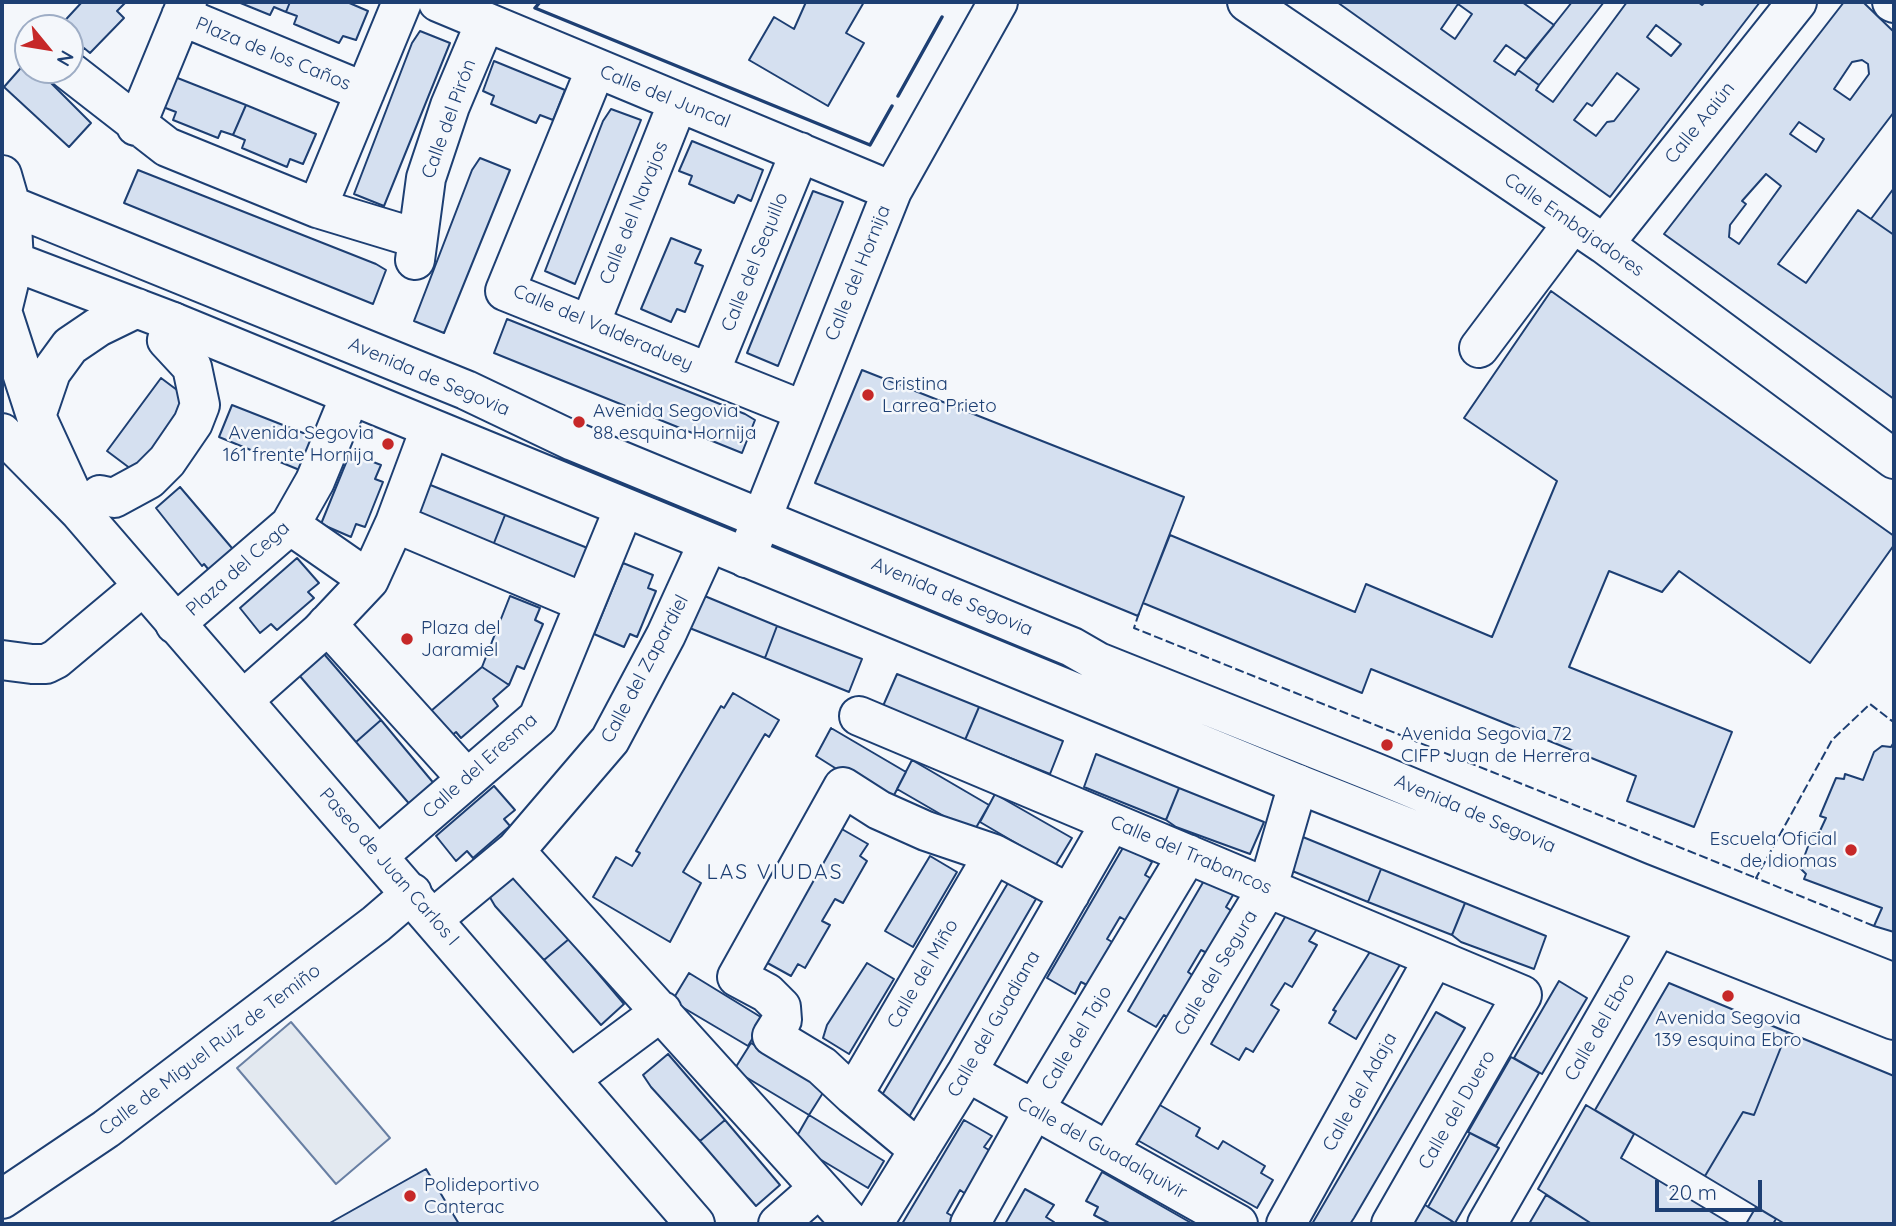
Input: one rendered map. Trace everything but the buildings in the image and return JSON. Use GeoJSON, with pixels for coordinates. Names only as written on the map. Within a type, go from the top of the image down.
{"type":"FeatureCollection","features":[{"type":"Feature","properties":{"kind":"street","name":"Plaza de los Caños"},"geometry":{"type":"LineString","coordinates":[[317,208],[402,2]]}},
{"type":"Feature","properties":{"kind":"street","name":"Calle del Juncal"},"geometry":{"type":"LineString","coordinates":[[438,2],[891,191]]}},
{"type":"Feature","properties":{"kind":"street","name":"Calle del Hornija"},"geometry":{"type":"LineString","coordinates":[[746,558],[802,410],[891,191],[998,2]]}},
{"type":"Feature","properties":{"kind":"street","name":"Calle Embajadores"},"geometry":{"type":"LineString","coordinates":[[1247,2],[1604,244],[1894,459]]}},
{"type":"Feature","properties":{"kind":"street","name":"Calle Aaiún"},"geometry":{"type":"LineString","coordinates":[[1604,244],[1797,2]]}},
{"type":"Feature","properties":{"kind":"street","name":"Plaza de los Caños"},"geometry":{"type":"LineString","coordinates":[[136,126],[184,9],[365,92]]}},
{"type":"Feature","properties":{"kind":"street","name":"Calle del Pirón"},"geometry":{"type":"LineString","coordinates":[[317,208],[416,249],[426,178],[450,106],[485,23]]}},
{"type":"Feature","properties":{"kind":"street","name":"Calle del Valderaduey"},"geometry":{"type":"LineString","coordinates":[[596,68],[505,291],[802,410]]}},
{"type":"Feature","properties":{"kind":"street"},"geometry":{"type":"LineString","coordinates":[[84,83],[136,126],[167,147],[317,208]]}},
{"type":"Feature","properties":{"kind":"street","name":"Calle del Navajos"},"geometry":{"type":"LineString","coordinates":[[590,324],[678,102]]}},
{"type":"Feature","properties":{"kind":"street","name":"Calle del Sequillo"},"geometry":{"type":"LineString","coordinates":[[710,372],[800,152]]}},
{"type":"Feature","properties":{"kind":"street","name":"Paseo de Juan Carlos I"},"geometry":{"type":"LineString","coordinates":[[5,194],[8,259],[2,311],[36,416],[142,587],[379,855],[695,1224]]}},
{"type":"Feature","properties":{"kind":"street","name":"Avenida de Segovia"},"geometry":{"type":"LineString","coordinates":[[5,194],[466,390],[573,442],[1072,647],[1098,663],[1376,773],[1638,882],[1894,982]]}},
{"type":"Feature","properties":{"kind":"street"},"geometry":{"type":"LineString","coordinates":[[1479,348],[1573,223]]}},
{"type":"Feature","properties":{"kind":"street","name":"Avenida de Segovia"},"geometry":{"type":"LineString","coordinates":[[8,259],[173,323],[1298,784],[1894,1020]]}},
{"type":"Feature","properties":{"kind":"street"},"geometry":{"type":"LineString","coordinates":[[36,416],[51,372],[70,346],[98,327],[136,308]]}},
{"type":"Feature","properties":{"kind":"street"},"geometry":{"type":"LineString","coordinates":[[90,503],[114,498],[149,479],[167,461],[193,423],[200,405],[195,379],[192,367],[167,340],[173,323]]}},
{"type":"Feature","properties":{"kind":"street","name":"Plaza del Cega"},"geometry":{"type":"LineString","coordinates":[[176,624],[290,525],[315,481],[350,396]]}},
{"type":"Feature","properties":{"kind":"street"},"geometry":{"type":"LineString","coordinates":[[243,700],[327,624],[369,580],[395,523],[430,429]]}},
{"type":"Feature","properties":{"kind":"street","name":"Paseo de Juan Carlos I"},"geometry":{"type":"LineString","coordinates":[[2,433],[90,503]]}},
{"type":"Feature","properties":{"kind":"street","name":"Calle del Eresma"},"geometry":{"type":"LineString","coordinates":[[379,855],[538,718],[624,508]]}},
{"type":"Feature","properties":{"kind":"street"},"geometry":{"type":"LineString","coordinates":[[395,523],[585,603]]}},
{"type":"Feature","properties":{"kind":"street"},"geometry":{"type":"LineString","coordinates":[[290,525],[369,580]]}},
{"type":"Feature","properties":{"kind":"street","name":"Calle del Zapardiel"},"geometry":{"type":"LineString","coordinates":[[423,906],[515,851],[610,740],[666,635],[708,543]]}},
{"type":"Feature","properties":{"kind":"street"},"geometry":{"type":"LineString","coordinates":[[2,660],[46,664],[56,659],[142,587]]}},
{"type":"Feature","properties":{"kind":"street"},"geometry":{"type":"LineString","coordinates":[[327,624],[467,779]]}},
{"type":"Feature","properties":{"kind":"street","name":"Calle del Trabancos"},"geometry":{"type":"LineString","coordinates":[[859,716],[1268,887],[1433,960],[1522,995]]}},
{"type":"Feature","properties":{"kind":"street","name":"Calle del Segura"},"geometry":{"type":"LineString","coordinates":[[1109,1151],[1268,887],[1298,784]]}},
{"type":"Feature","properties":{"kind":"street"},"geometry":{"type":"LineString","coordinates":[[919,1150],[822,1066],[772,1036],[782,1020],[781,1007],[767,993],[737,977],[844,787],[879,810],[926,831],[994,854],[1070,894]]}},
{"type":"Feature","properties":{"kind":"street","name":"Calle del Guadiana"},"geometry":{"type":"LineString","coordinates":[[873,1224],[967,1072],[1111,822]]}},
{"type":"Feature","properties":{"kind":"street"},"geometry":{"type":"LineString","coordinates":[[515,851],[852,1224]]}},
{"type":"Feature","properties":{"kind":"street","name":"Calle del Miño"},"geometry":{"type":"LineString","coordinates":[[853,1095],[994,854]]}},
{"type":"Feature","properties":{"kind":"street","name":"Calle del Tajo"},"geometry":{"type":"LineString","coordinates":[[970,1224],[1034,1110],[1188,854]]}},
{"type":"Feature","properties":{"kind":"street","name":"Calle de Miguel Ruiz de Temiño"},"geometry":{"type":"LineString","coordinates":[[2,1199],[106,1129],[376,924],[423,906]]}},
{"type":"Feature","properties":{"kind":"street"},"geometry":{"type":"LineString","coordinates":[[1657,928],[1682,912],[1764,929]]}},
{"type":"Feature","properties":{"kind":"street","name":"Calle del Ebro"},"geometry":{"type":"LineString","coordinates":[[1487,1224],[1657,928]]}},
{"type":"Feature","properties":{"kind":"street","name":"Calle del Adaja"},"geometry":{"type":"LineString","coordinates":[[1286,1224],[1433,960]]}},
{"type":"Feature","properties":{"kind":"street","name":"Calle del Duero"},"geometry":{"type":"LineString","coordinates":[[1391,1224],[1522,995]]}},
{"type":"Feature","properties":{"kind":"street"},"geometry":{"type":"LineString","coordinates":[[572,1078],[662,1011]]}},
{"type":"Feature","properties":{"kind":"street","name":"Calle del Guadalquivir"},"geometry":{"type":"LineString","coordinates":[[967,1072],[1238,1224]]}},
{"type":"Feature","properties":{"kind":"street"},"geometry":{"type":"LineString","coordinates":[[778,1224],[819,1188]]}},
{"type":"Feature","properties":{"kind":"shaded area"},"geometry":{"type":"Polygon","coordinates":[[[291,1022],[390,1138],[336,1184],[237,1068],[291,1022]]]}},
{"type":"Feature","properties":{"kind":"fence"},"geometry":{"type":"LineString","coordinates":[[1139,613],[1134,628],[1756,878]]}},
{"type":"Feature","properties":{"kind":"fence"},"geometry":{"type":"LineString","coordinates":[[1874,926],[1756,878],[1832,740],[1870,704],[1892,721],[1894,717]]}},
{"type":"Feature","properties":{"kind":"wall"},"geometry":{"type":"LineString","coordinates":[[540,2],[535,8],[870,145],[892,106]]}},
{"type":"Feature","properties":{"kind":"wall"},"geometry":{"type":"LineString","coordinates":[[898,96],[942,17]]}},
{"type":"Feature","properties":{"kind":"place","name":"Cristina Larrea Prieto"},"geometry":{"type":"Point","coordinates":[868,395]}},
{"type":"Feature","properties":{"kind":"place","name":"Avenida Segovia 88 esquina Hornija"},"geometry":{"type":"Point","coordinates":[579,422]}},
{"type":"Feature","properties":{"kind":"place","name":"Avenida Segovia 161 frente Hornija"},"geometry":{"type":"Point","coordinates":[388,444]}},
{"type":"Feature","properties":{"kind":"place","name":"Plaza del Jaramiel"},"geometry":{"type":"Point","coordinates":[407,639]}},
{"type":"Feature","properties":{"kind":"place","name":"Avenida Segovia 72 CIFP Juan de Herrera"},"geometry":{"type":"Point","coordinates":[1387,745]}},
{"type":"Feature","properties":{"kind":"place","name":"Escuela Oficial de Idiomas"},"geometry":{"type":"Point","coordinates":[1851,850]}},
{"type":"Feature","properties":{"kind":"place","name":"Avenida Segovia 139 esquina Ebro"},"geometry":{"type":"Point","coordinates":[1728,996]}},
{"type":"Feature","properties":{"kind":"place","name":"Polideportivo Canterac"},"geometry":{"type":"Point","coordinates":[410,1196]}},
{"type":"Feature","properties":{"kind":"district","name":"LAS VIUDAS"},"geometry":{"type":"Point","coordinates":[775,873]}}]}
